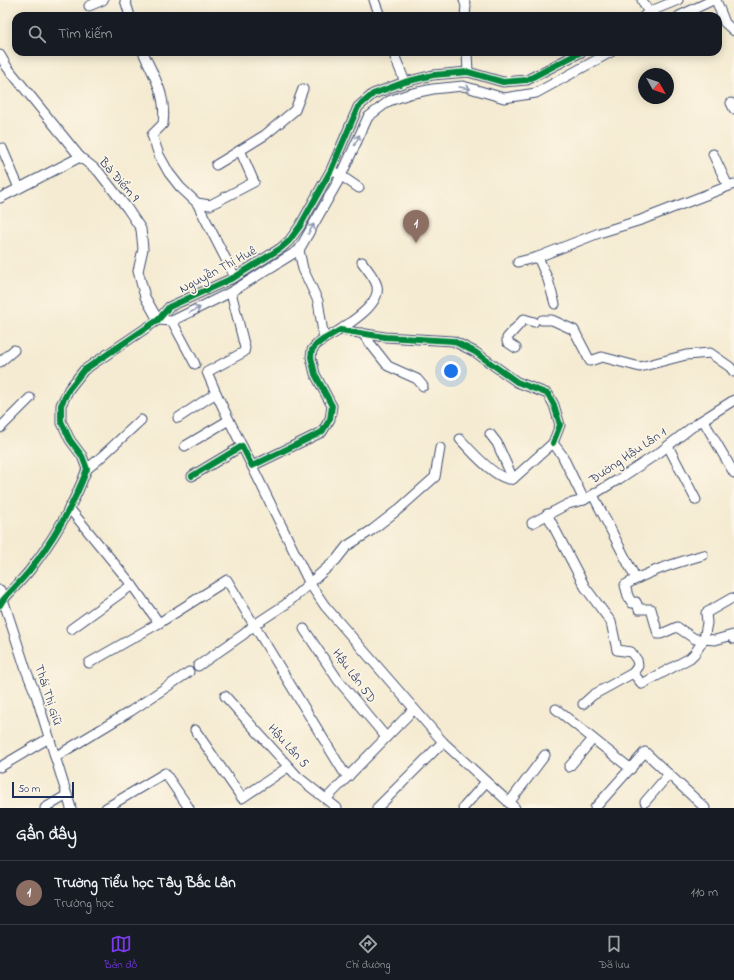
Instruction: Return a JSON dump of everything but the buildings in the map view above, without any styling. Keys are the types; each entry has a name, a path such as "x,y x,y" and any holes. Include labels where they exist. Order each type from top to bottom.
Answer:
{"street":[{"path":"89,6 103,0"},
{"path":"125,0 129,12"},
{"path":"374,0 378,12"},
{"path":"464,0 466,6 465,12"},
{"path":"642,0 645,12"},
{"path":"652,12 678,0"},
{"path":"688,12 714,0 720,12"},
{"path":"722,15 726,23 734,31"},
{"name":"Bà Điểm 9","path":"0,55 3,69 80,157 98,171 127,208 141,229 143,249 138,272 145,297 158,320"},
{"path":"145,56 160,88 165,111 163,124 152,135 159,155 169,174 197,203 235,277"},
{"path":"395,56 405,82"},
{"path":"467,56 468,72"},
{"name":"Nguyễn Thị Huê","path":"87,469 82,456 70,440 61,421 61,405 69,389 84,370 158,320 169,307 235,277 281,248 289,241 300,226 331,170 358,107 373,94 405,82 434,75 468,72 503,82 527,80 568,56"},
{"name":"Nguyễn Thị Huê","path":"172,321 231,292 299,250 341,176 368,117 389,101 421,91 463,86 504,98 536,92 604,56"},
{"path":"216,165 265,135 295,110 303,90"},
{"path":"2,148 19,188"},
{"path":"197,203 210,205 254,182 240,150"},
{"path":"518,262 538,257 599,233 641,220 731,185 713,154"},
{"path":"0,198 80,157"},
{"path":"331,170 359,188"},
{"path":"299,250 303,269 318,301 324,339"},
{"path":"538,257 548,280 555,304"},
{"path":"252,466 322,432 330,419 332,406 315,374 311,357 312,350 324,339 340,330 375,300 377,286 362,262"},
{"path":"231,292 245,348 244,352 207,372 228,420 310,584 325,606 443,742 512,806 545,755"},
{"path":"516,348 508,342 507,338 524,319 538,321 552,320 574,330 590,361 602,357 640,367 686,355 710,353 730,367 734,372"},
{"path":"158,320 172,321 195,364"},
{"path":"340,330 385,337 453,341 475,352 517,382 548,394 554,405 560,426 553,443 513,479 509,480 501,477 487,466 460,439"},
{"path":"362,334 388,366 417,379 423,386"},
{"path":"0,362 14,350"},
{"path":"178,418 216,393"},
{"path":"0,428 30,398"},
{"name":"Đường Hậu Lân 1","path":"532,523 568,504 584,500 593,495 636,468 703,420 734,400"},
{"path":"2,602 30,570 57,530 78,491 87,469 141,420"},
{"path":"185,446 228,420"},
{"path":"703,420 734,472"},
{"path":"490,434 496,443 513,479"},
{"path":"553,443 562,456 584,500"},
{"path":"192,476 242,446"},
{"path":"668,446 696,500"},
{"path":"198,666 244,634 254,625 286,604 336,560 347,546 399,510 435,477 440,448"},
{"path":"593,495 636,579"},
{"path":"69,508 132,585 159,623"},
{"path":"548,514 585,587 611,622 617,650 631,652 637,660 638,666 632,673 593,694 583,704"},
{"path":"702,555 671,565 625,585 628,596 632,603 636,602 639,609 651,609 658,634 677,627 695,638 715,640 733,635 734,639"},
{"path":"89,663 159,623 227,580 343,771 349,776"},
{"path":"71,630 132,585"},
{"name":"Thái Thị Giữ","path":"0,590 2,602 36,695 71,808"},
{"path":"632,673 642,684 690,658 704,639 707,623 706,612 732,598"},
{"name":"Hậu Lân 5D","path":"304,629 338,680 386,737"},
{"path":"55,757 131,711 189,672"},
{"name":"Hậu Lân 5","path":"225,696 288,767 298,777 337,808"},
{"path":"326,799 414,709"},
{"path":"556,709 631,770"},
{"path":"195,730 242,798 288,767"},
{"path":"0,767 49,738"},
{"path":"569,767 593,739"},
{"path":"377,808 443,742"},
{"path":"595,808 631,770 645,752 705,808"},
{"path":"106,808 165,773 189,808"},
{"path":"645,802 669,774"},
{"path":"463,808 486,782"},
{"path":"45,808 67,795"}],"cycle path":[{"path":"0,605 30,570 55,534 76,495 87,469 82,456 70,440 61,421 61,405 69,389 84,370 158,320 169,307 235,277 281,248 289,241 300,226 331,170 358,107 373,94 405,82 433,75 468,72 503,82 527,80 573,56"},
{"path":"192,476 242,446 252,466 322,432 330,419 332,406 315,374 311,357 312,350 324,339 340,330 385,337 453,341 475,352 517,382 548,394 554,405 560,425 553,443"}],"place":[{"name":"Trường Tiểu học Tây Bắc Lân","path":"416,243"}]}
